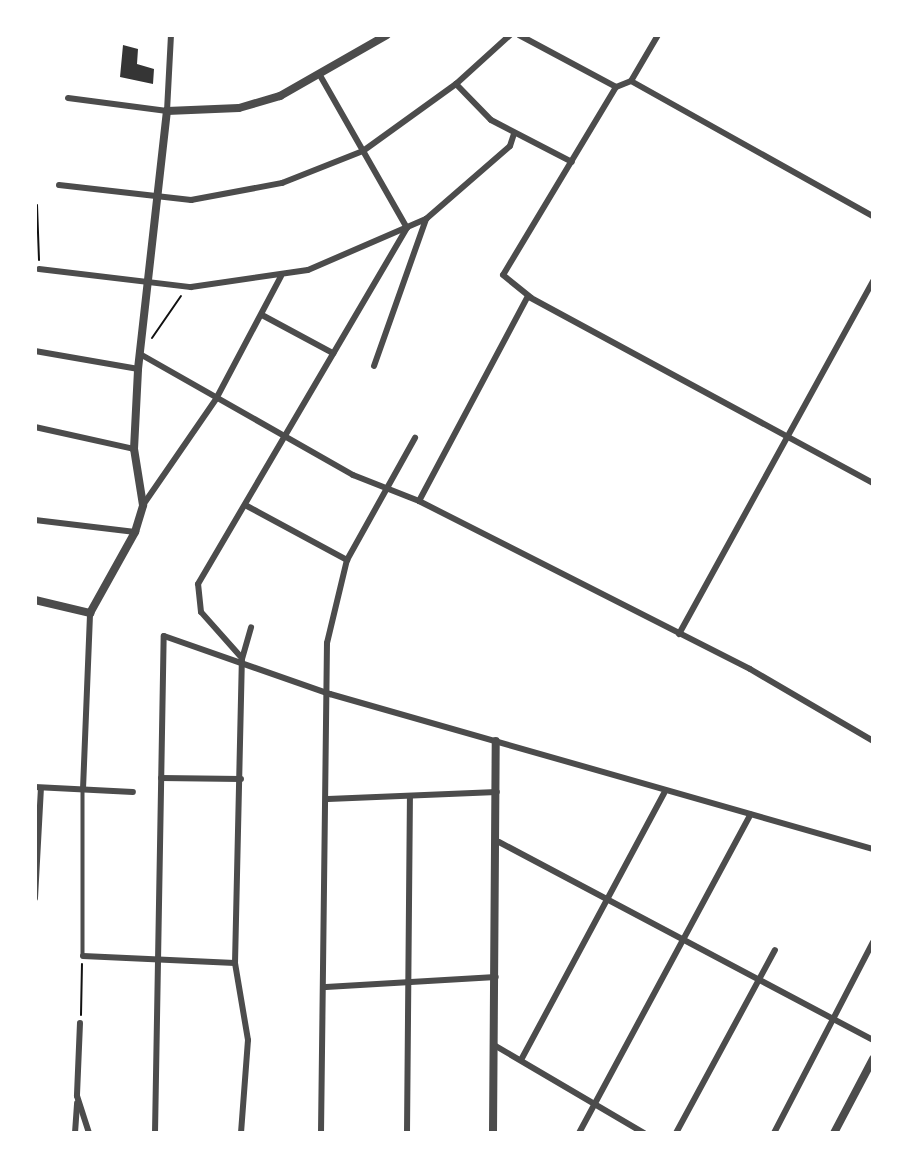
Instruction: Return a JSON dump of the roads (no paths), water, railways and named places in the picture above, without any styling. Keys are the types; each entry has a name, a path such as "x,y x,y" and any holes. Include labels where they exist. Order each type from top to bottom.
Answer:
{"street":[{"path":"143,505 134,449 138,369 167,111 171,35"},
{"path":"68,98 167,111 239,107 320,77 387,35"},
{"path":"59,185 157,199 235,195 362,151 457,84 510,35"},
{"path":"519,35 616,87"},
{"path":"658,35 631,81 616,87 502,275 528,296 873,483"},
{"path":"320,77 407,228"},
{"path":"631,81 873,216"},
{"path":"457,84 514,134 572,162"},
{"path":"39,269 187,286 281,276 354,255 426,219 510,146 514,134"},
{"path":"374,366 426,219"},
{"path":"242,659 196,602 198,584 247,506 407,228"},
{"path":"83,789 90,613 135,532 143,505 216,399 281,276"},
{"path":"679,634 873,281"},
{"path":"419,501 528,296"},
{"path":"262,315 333,354"},
{"path":"35,351 138,369"},
{"path":"140,354 285,438 389,494 419,501 679,634 873,741"},
{"path":"35,427 134,449"},
{"path":"321,1133 330,694 327,643 347,560 389,494 415,438"},
{"path":"247,506 347,560"},
{"path":"35,520 135,532"},
{"path":"35,600 90,613"},
{"path":"241,1133 247,1040 235,963 242,779 242,659 251,627"},
{"path":"155,1133 164,636 242,659 330,694 496,741 664,793 751,814 873,849"},
{"path":"493,1133 499,842 496,741"},
{"path":"162,778 242,779"},
{"path":"35,898 38,787 134,792"},
{"path":"328,799 497,792"},
{"path":"521,1060 664,793"},
{"path":"407,1133 410,797"},
{"path":"579,1133 751,814"},
{"path":"499,842 606,903 873,1040"},
{"path":"774,1133 873,943"},
{"path":"676,1133 775,950"},
{"path":"83,956 235,963"},
{"path":"326,987 496,977"},
{"path":"75,1133 80,1023"},
{"path":"494,1045 593,1107 644,1133"},
{"path":"834,1133 873,1059"},
{"path":"78,1096 89,1133"}],"lane":[{"path":"83,789 83,956"}]}
